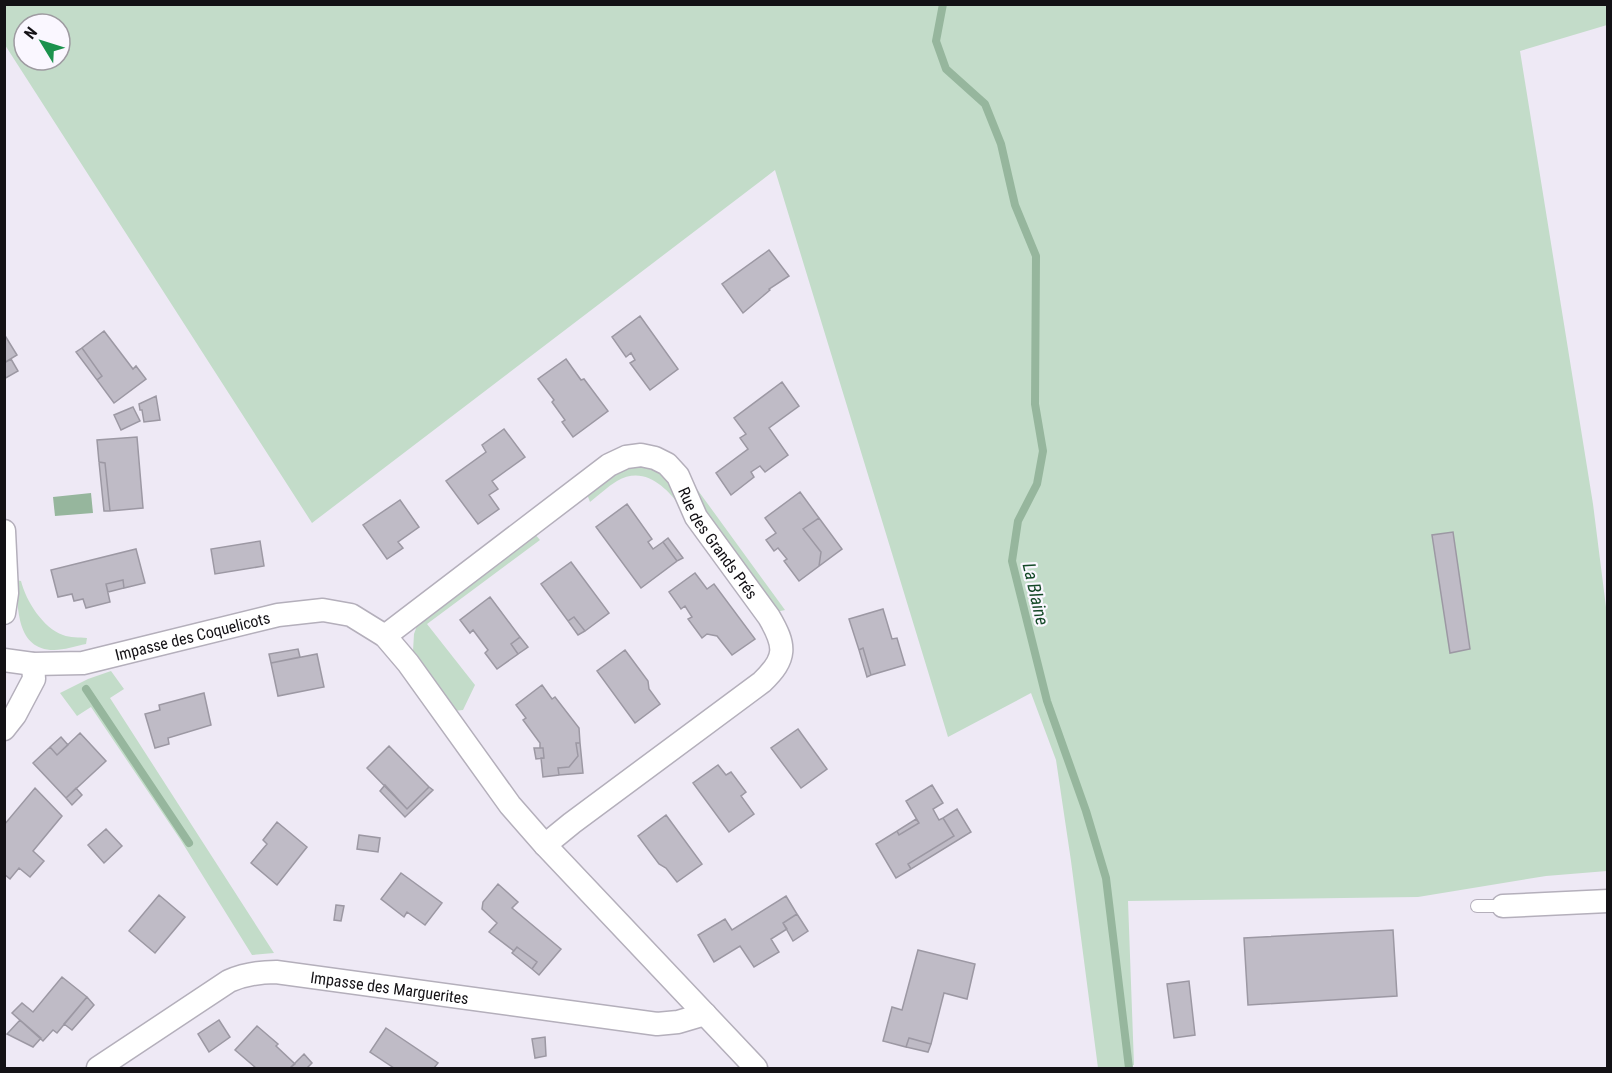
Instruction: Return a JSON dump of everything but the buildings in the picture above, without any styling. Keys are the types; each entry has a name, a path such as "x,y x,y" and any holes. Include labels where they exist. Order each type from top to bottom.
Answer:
{"street":[{"name":"Rue des Grands Prés","path":"385,636 609,465 626,457 641,455 667,464 678,476 696,517 769,616 779,634 783,648 780,662 762,682 545,845"},
{"path":"4,531 7,593 4,613"},
{"name":"Impasse des Coquelicots","path":"4,660 33,664 83,663 278,615 323,610 351,615 385,636"},
{"path":"385,636 408,663 510,805 756,1068"},
{"path":"4,729 15,715 34,679 33,664"},
{"path":"1503,906 1608,901"},
{"name":"Impasse des Marguerites","path":"98,1068 229,981 245,974 262,972 299,975 657,1024 678,1022 705,1014"}],"lane":[{"path":"1477,906 1503,906"}],"shaded area":[{"path":"5,4 1607,5 1607,25 1520,51 1593,504 1607,615 1607,871 1546,876 1418,897 1128,901 1134,1065 1123,1068 1098,1068 1056,760 1031,693 948,737 775,170 312,523 22,72 72,72 72,12 12,12 12,56 5,45"},
{"path":"632,465 666,471 681,507 654,480 636,476 617,481 590,502 587,494 620,469"},
{"path":"694,485 785,610 776,612 700,512"},
{"path":"91,493 93,513 55,516 53,497"},
{"path":"534,533 540,540 427,624 475,685 463,710 453,711 413,651 414,634 419,620"},
{"path":"16,580 21,581 31,605 42,620 66,636 87,638 86,644 54,650 32,643 26,635 19,614"},
{"path":"111,671 124,689 110,698 274,953 252,955 180,839 91,707 77,716 60,693"}],"waterway":[{"name":"La Blaine","path":"943,4 936,41 946,69 985,104 1001,144 1015,205 1036,256 1035,404 1043,451 1037,484 1018,521 1012,561 1047,701 1086,811 1106,878 1129,1068"},
{"path":"86,689 189,843"}]}
